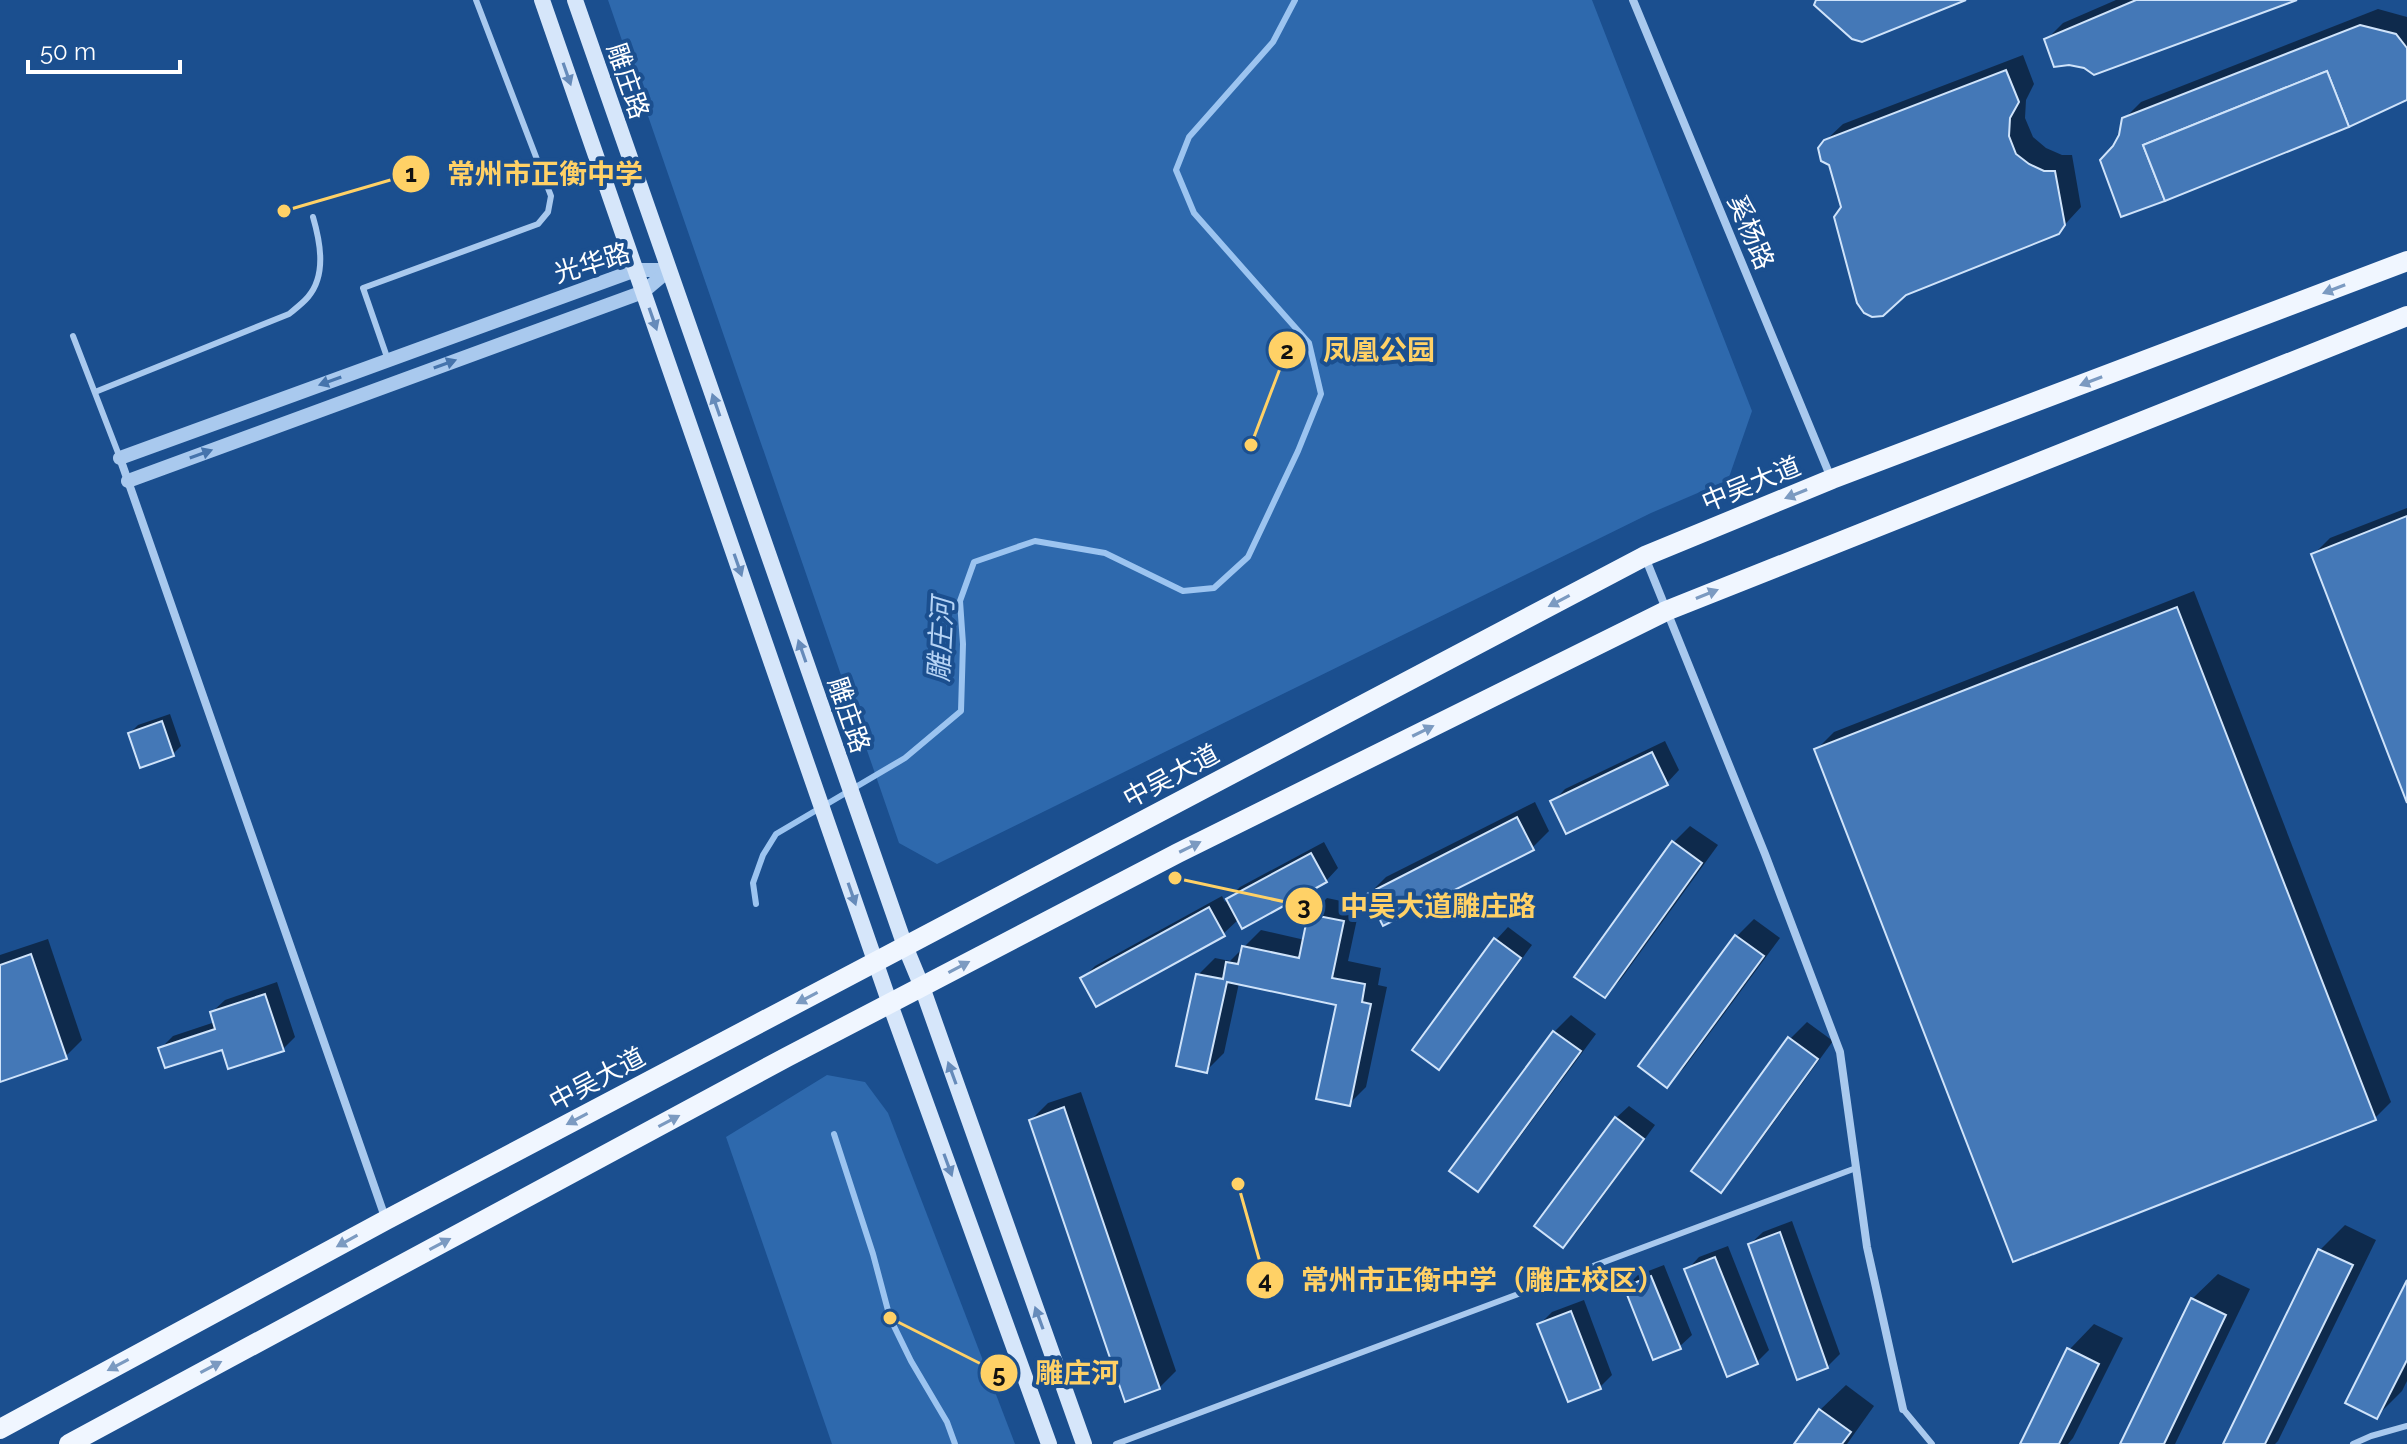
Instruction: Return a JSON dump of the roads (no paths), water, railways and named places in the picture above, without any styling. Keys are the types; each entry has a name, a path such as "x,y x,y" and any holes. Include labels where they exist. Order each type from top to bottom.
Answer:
{"main road":[{"path":"542,0 890,1004 1049,1444"},
{"name":"雕庄路","path":"575,0 905,946 1084,1444"},
{"name":"中吴大道","path":"0,1429 386,1220 1645,556 1832,479 2407,261"},
{"path":"69,1444 1178,853 1666,611 2407,316"}],"street":[{"name":"奚杨路","path":"1633,0 1832,479"},
{"name":"光华路","path":"120,458 636,270 669,270"},
{"name":"光华路","path":"128,481 643,292 669,270"},
{"path":"120,458 386,1220"},
{"path":"1645,556 1765,854 1840,1052 1867,1247 1903,1409"}],"lane":[{"path":"388,360 363,288 538,224 548,212 551,196 476,0"},
{"path":"95,392 289,314 310,296 321,266 320,239 313,217"},
{"path":"73,336 120,458"},
{"path":"1116,1444 1856,1168"},
{"path":"1903,1409 1932,1444"},
{"path":"2353,1444 2407,1426"}],"waterway":[{"name":"雕庄河","path":"756,904 753,883 763,855 776,834 905,758 961,711 963,644 960,601 974,562 1035,541 1105,553 1183,591 1214,588 1248,557 1321,394 1309,343 1194,213 1176,170 1189,137 1273,42 1295,0"},
{"name":"雕庄河","path":"834,1134 890,1318 947,1422 955,1444"}],"place":[{"name":"常州市正衡中学","path":"284,211"},
{"name":"凤凰公园","path":"1251,445"},
{"name":"中吴大道雕庄路","path":"1175,878"},
{"name":"常州市正衡中学（雕庄校区）","path":"1238,1184"},
{"name":"雕庄河","path":"890,1318"}]}
